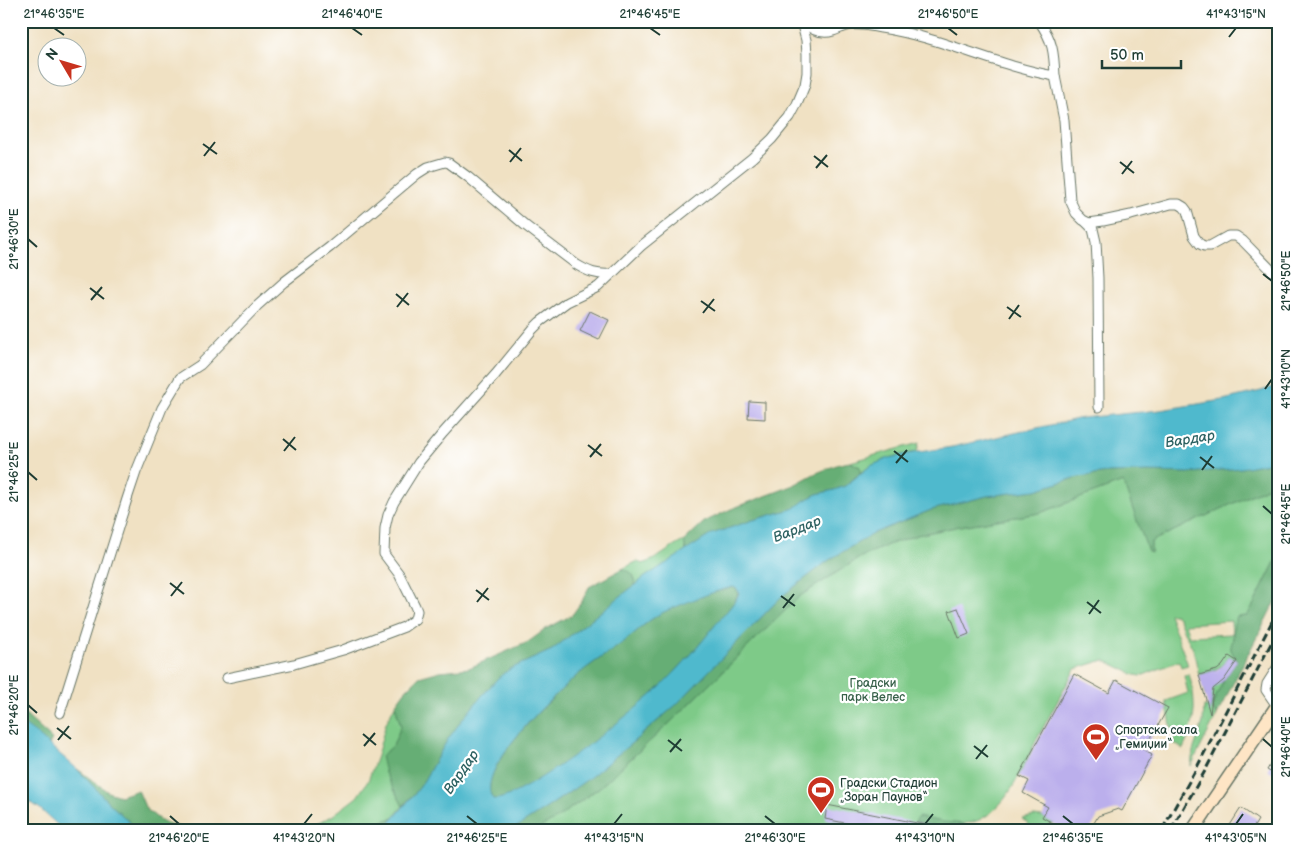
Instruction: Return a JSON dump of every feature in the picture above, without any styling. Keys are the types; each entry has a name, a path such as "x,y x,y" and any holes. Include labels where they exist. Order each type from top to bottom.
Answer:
{"main road":[{"path":"1193,830 1278,704"}],"street":[{"path":"801,21 820,32 829,32 854,25 903,32 1016,68 1055,76"},
{"path":"227,678 294,664 342,650 404,627 415,619 417,611 415,606 399,574 384,554 385,528 388,515 419,462 533,329 548,315 567,302 598,286 654,235 772,140 794,110 805,85 807,54 806,40 801,21"},
{"path":"1039,21 1054,51 1055,76 1064,120 1070,200 1076,213 1093,230 1096,242 1099,407"},
{"path":"60,713 88,619 133,481 162,408 177,381 206,359 257,306 284,282 330,247 416,174 434,164 449,163 468,176 526,226 577,265 597,274 611,274"},
{"path":"1086,222 1110,220 1172,204 1179,204 1187,211 1194,236 1200,244 1210,246 1228,236 1236,236 1279,278"},
{"path":"1278,704 1266,690 1267,684 1279,665"}],"green space":[{"path":"919,443 917,452 887,459 860,473 860,467 850,462"},
{"path":"1279,461 1279,482 1152,541 1151,553 1148,551 1123,482 1040,513 917,535 861,557 800,596 674,719 600,787 556,819 536,830 512,830 588,779 676,705 781,597 829,560 874,533 931,510 987,496 1036,490 1078,477 1108,473 1189,473 1241,468"},
{"path":"850,462 860,467 860,473 845,486 817,494 795,508 712,534 686,551 684,541 704,522 731,509 792,486 814,474 839,464"},
{"name":"Градски парк Велес","path":"1123,482 1148,551 1151,553 1152,541 1279,482 1279,554 1247,616 1237,617 1233,629 1232,652 1237,661 1229,656 1217,669 1199,675 1193,649 1179,619 1175,614 1169,614 1188,665 1181,667 1179,661 1141,676 1104,660 1075,669 1020,774 1000,804 977,821 947,823 965,830 536,830 556,819 600,787 674,719 800,596 861,557 917,535 1040,513","holes":["1231,621 1232,634 1189,636 1185,624"]},
{"path":"684,541 686,551 634,586 633,574 622,569 638,561 642,564 647,562"},
{"path":"1279,554 1279,594 1217,715 1211,707 1224,680 1237,661 1231,650 1234,623 1237,617 1247,616"},
{"path":"622,569 632,574 634,586 552,650 510,669 498,678 462,720 448,739 420,787 403,806 385,773 381,756 393,746 401,726 395,705 405,691 419,677 440,671 469,668 528,642 546,629 572,615 589,587"},
{"path":"733,587 737,589 738,593 732,605 689,657 656,691 601,735 550,772 507,796 493,799 490,786 495,769 507,750 540,710 585,669 620,645 658,615 675,606"},
{"path":"1189,674 1194,712 1191,730 1183,749 1175,744 1166,701 1188,693 1184,676"},
{"path":"1224,680 1211,707 1212,697 1205,696 1203,688 1221,683"},
{"path":"395,705 401,726 385,773 403,806 393,818 380,822 339,828 339,830 307,830 307,827 332,816 357,797 368,781 386,723"},
{"path":"1204,706 1211,707 1217,715 1191,766 1193,751 1203,722"},
{"path":"21,711 52,739 49,745 21,723"},
{"path":"76,768 108,792 120,796 138,790 146,809 161,821 188,830 138,830"},
{"path":"1034,816 1042,817 1054,823 1047,825 1046,830 1025,830 1028,823 1022,819"},
{"path":"918,817 963,824 973,830 952,830 915,822"},
{"path":"393,818 384,830 339,830 339,828 380,822"}],"water":[{"name":"Вардар","path":"1279,385 1279,461 1241,468 1189,473 1108,473 1078,477 1036,490 987,496 931,510 874,533 829,560 781,597 676,705 588,779 512,830 384,830 420,787 448,739 462,720 498,678 510,669 552,650 645,577 712,534 795,508 817,494 845,486 870,466 889,458 952,447 1082,418 1160,410 1223,400","holes":["733,587 739,592 734,602 689,657 656,691 601,735 549,772 526,787 506,796 493,799 490,786 495,769 507,750 522,729 574,678 658,615 713,593"]},
{"path":"21,723 76,768 138,830 63,830 39,808 21,796"}],"building":[{"path":"590,311 609,320 599,340 580,331"},
{"path":"749,401 765,402 765,419 748,418"},
{"path":"958,608 969,634 959,638 949,611"},
{"path":"1229,656 1237,661 1224,680 1213,689 1210,714 1199,675 1217,670"},
{"path":"1074,674 1109,693 1116,680 1168,708 1144,750 1152,755 1122,811 1118,809 1098,816 1090,830 1065,830 1042,817 1048,807 1023,793 1029,781 1019,776"},
{"path":"1279,750 1279,777 1267,770"},
{"path":"827,805 932,826 931,830 879,830 825,819"},
{"path":"1241,808 1258,820 1252,830 1227,830"}],"railway":[{"path":"1162,830 1195,771 1279,608"},
{"path":"1171,830 1205,771 1279,628"}],"place":[{"name":"Спортска сала „Гемиџии“","path":"1096,761"},
{"name":"Градски Стадион „Зоран Паунов“","path":"821,814"}]}
